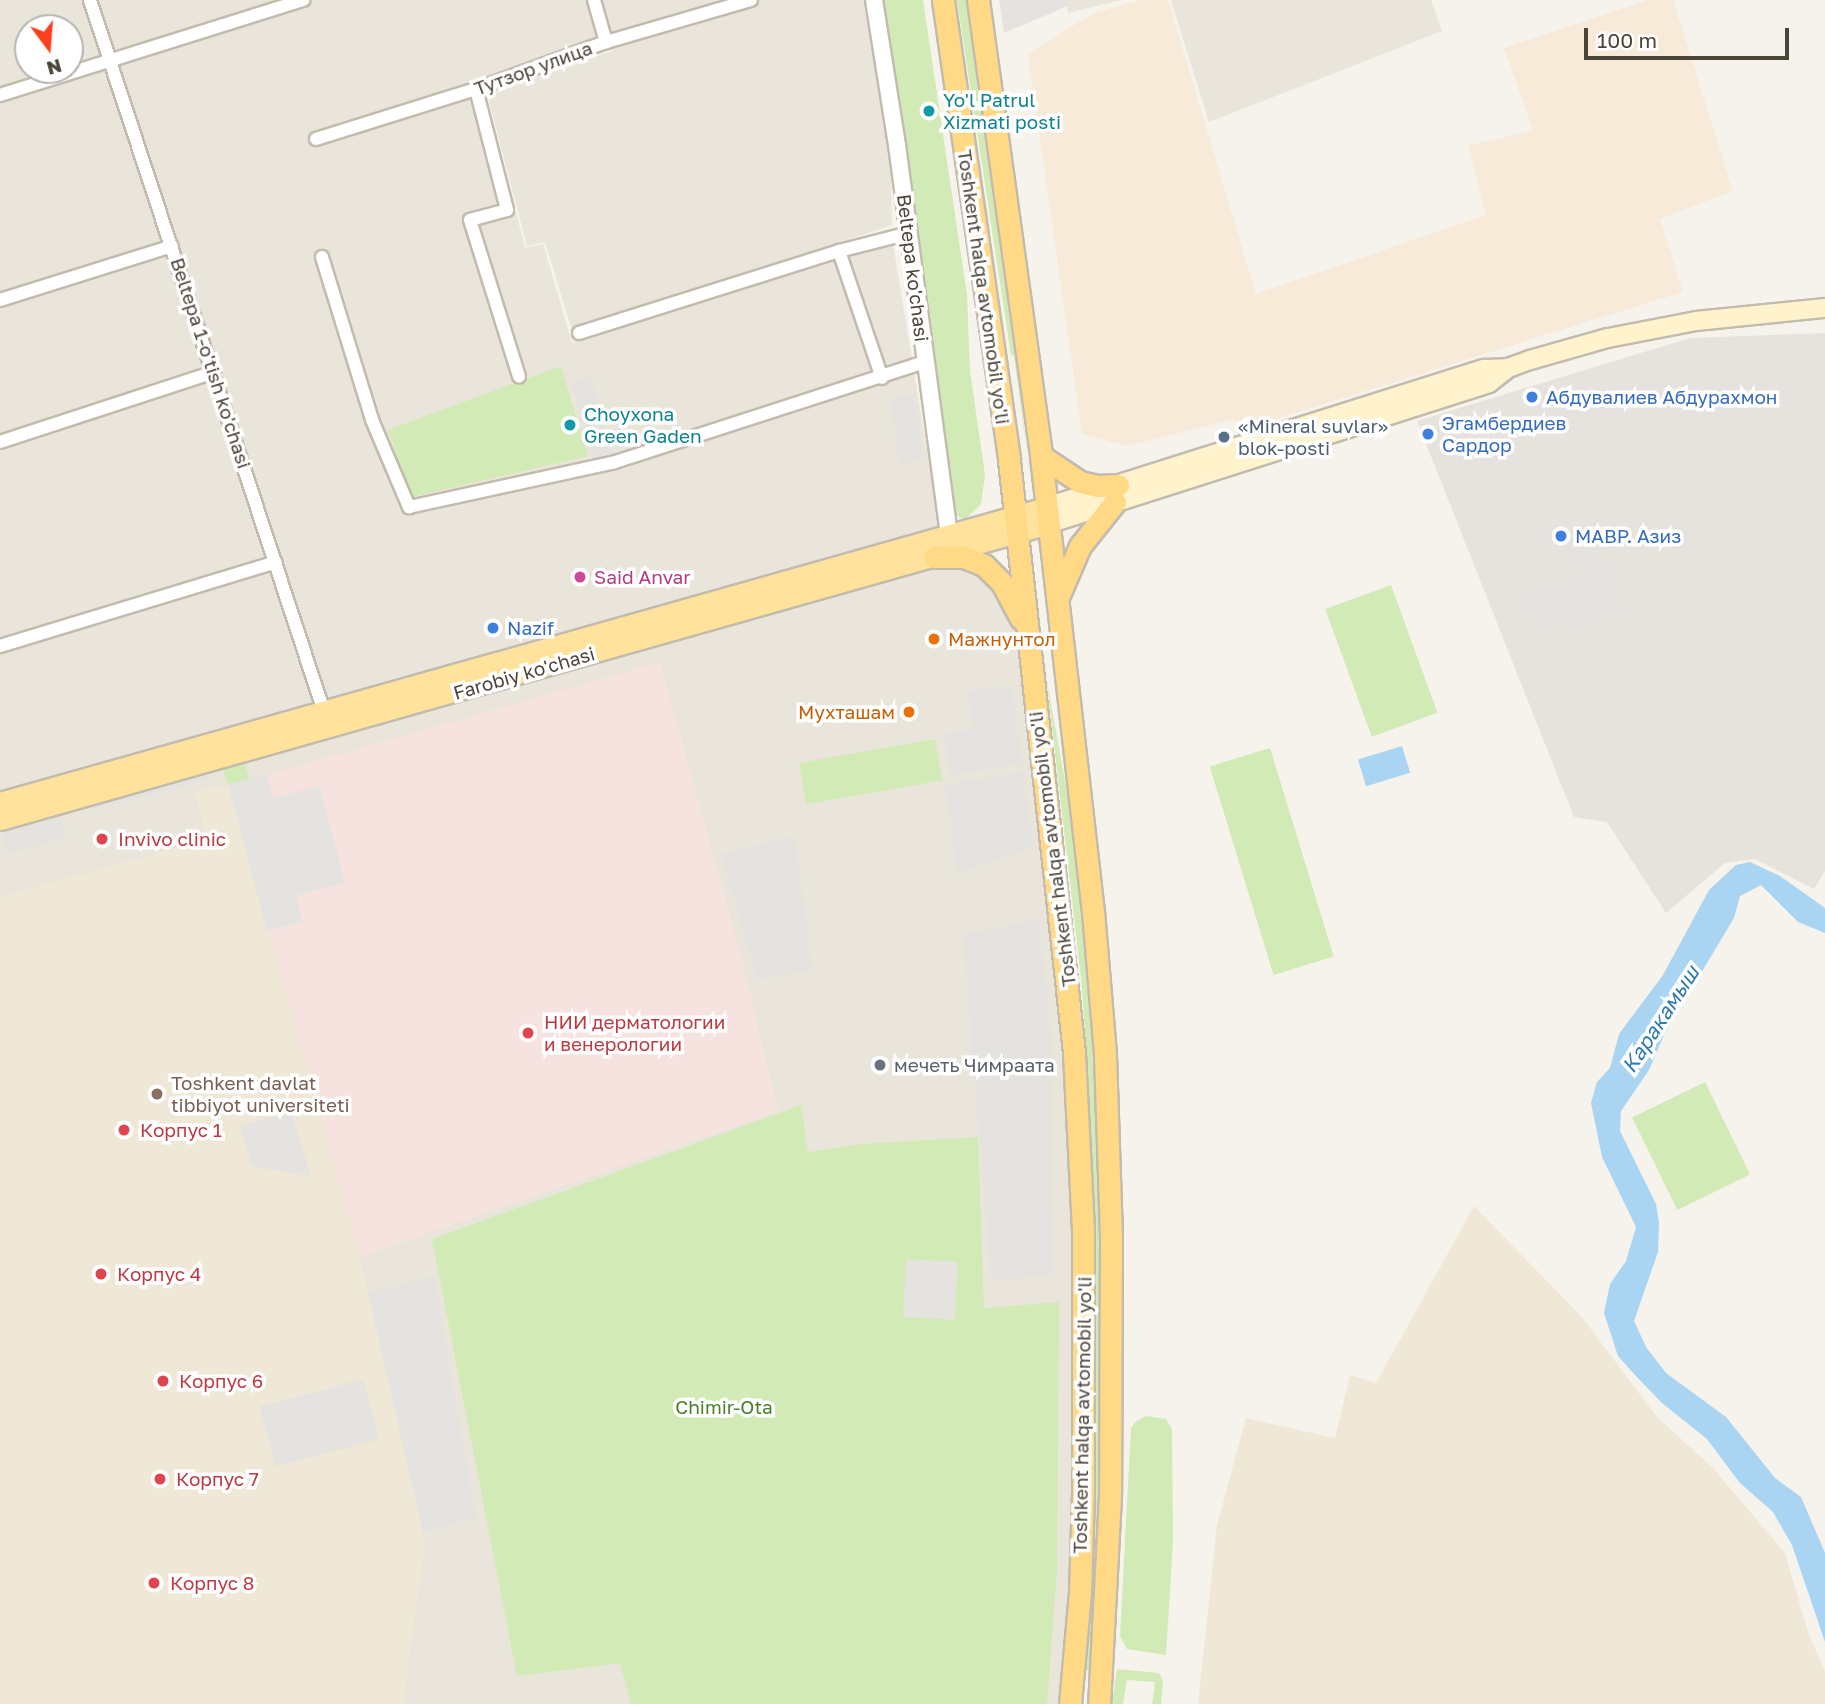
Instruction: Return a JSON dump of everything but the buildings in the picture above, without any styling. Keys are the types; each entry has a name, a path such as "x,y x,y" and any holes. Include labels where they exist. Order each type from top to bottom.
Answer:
{"highway":[{"name":"Toshkent halqa avtomobil yo'li","path":"943,0 1016,524 1068,980 1082,1171 1083,1492 1070,1698"},
{"name":"Toshkent halqa avtomobil yo'li","path":"978,0 1041,456 1093,911 1109,1115 1110,1496 1100,1699"},
{"path":"1041,456 1080,482 1116,493 1080,546 1056,602"},
{"path":"934,557 974,559 989,569 1008,592 1027,631"},
{"path":"1070,1698 1100,1699"}],"main road":[{"path":"1047,515 1489,383 1508,368 1608,338 1657,328 1825,308"},
{"name":"Farobiy ko'chasi","path":"0,802 327,720 934,557 1016,524 1047,515"},
{"name":"Farobiy ko'chasi","path":"0,820 949,536 1016,524"}],"street":[{"name":"Beltepa 1-o'tish ko'chasi","path":"90,0 327,720"},
{"path":"0,95 303,0"},
{"path":"594,0 606,42"},
{"name":"Тутзор улица","path":"316,139 476,89 606,42 751,0"},
{"name":"Beltepa ko'chasi","path":"874,0 909,233 949,536"},
{"path":"476,89 507,210 470,220 519,376"},
{"path":"579,333 839,251 909,233"},
{"path":"0,300 172,246"},
{"path":"839,251 882,378"},
{"path":"322,257 372,420 409,507 615,462 925,362"},
{"path":"0,442 214,372"},
{"path":"0,646 276,562"}],"shaded area":[{"path":"0,0 592,0 607,49 485,90 525,248 543,244 572,343 892,238 940,529 0,794"},
{"path":"597,0 867,0 890,144 892,225 572,330 545,242 527,246 486,90 613,51"},
{"path":"999,0 1069,0 1070,5 1004,33"},
{"path":"1066,0 1121,0 1068,13"},
{"path":"1139,0 1168,0 1256,294 1486,215 1468,146 1533,130 1504,48 1647,0 1673,0 1733,191 1660,219 1683,292 1266,422 1230,420 1127,446 1082,434 1028,54 1092,14"},
{"path":"1171,0 1431,0 1442,31 1209,122"},
{"path":"1825,333 1825,871 1814,889 1755,859 1725,863 1666,913 1607,822 1574,817 1417,421 1690,338"},
{"path":"591,376 616,462 595,467 571,382"},
{"path":"915,395 924,460 899,464 890,398"},
{"path":"1595,540 1618,611 1573,626 1569,615 1539,625 1530,596 1588,578 1578,545"},
{"path":"966,563 1000,591 1031,665 1078,1112 1070,1704 0,1704 0,826 896,572"},
{"name":"НИИ дерматологии и венерологии","path":"660,662 741,955 778,1111 360,1257 228,784"},
{"path":"1012,685 1022,764 950,775 944,734 974,729 968,692"},
{"path":"208,768 211,779 90,811 87,800"},
{"path":"1023,772 1033,846 958,875 945,784"},
{"path":"267,775 273,798 320,786 345,883 296,896 303,922 267,931 228,784"},
{"name":"Toshkent davlat tibbiyot universiteti","path":"228,784 360,1257 425,1542 403,1704 0,1704 0,897 207,839 195,793"},
{"path":"60,812 67,837 8,854 0,829"},
{"path":"795,836 812,970 757,980 721,854"},
{"path":"1039,920 1051,1035 1053,1276 991,1280 963,934"},
{"path":"292,1111 311,1177 252,1166 240,1126"},
{"path":"1474,1206 1581,1316 1657,1417 1713,1468 1785,1553 1809,1635 1825,1671 1825,1704 1198,1704 1217,1525 1246,1418 1335,1438 1350,1375 1376,1383"},
{"path":"906,1259 958,1262 955,1320 903,1317"},
{"path":"434,1276 476,1518 423,1532 368,1293"},
{"path":"363,1379 379,1439 276,1467 260,1407"}],"green space":[{"path":"884,0 923,0 967,295 970,371 985,475 981,504 966,519 960,518 953,510 929,305"},
{"path":"957,0 966,0 1015,355 1033,499 1014,356 1011,355"},
{"name":"Choyxona Green Gaden","path":"561,366 588,456 412,497 388,430"},
{"path":"1035,579 1048,688 1072,819 1089,978 1100,1138 1103,1458 1093,1671 1083,1670 1093,1510 1095,1350 1089,1084 1081,978"},
{"path":"1391,585 1438,713 1372,737 1325,609"},
{"path":"935,739 942,780 806,804 799,763"},
{"path":"1270,748 1334,956 1273,975 1210,766"},
{"path":"244,762 249,779 228,785 223,768"},
{"path":"1705,1082 1750,1175 1677,1210 1632,1118"},
{"name":"Chimir-Ota","path":"801,1105 808,1152 862,1144 978,1137 984,1308 1059,1302 1057,1569 1047,1704 631,1704 620,1663 517,1676 432,1239"},
{"path":"1146,1416 1166,1419 1172,1429 1173,1542 1166,1655 1127,1649 1120,1636 1131,1428 1135,1422"},
{"path":"1117,1669 1159,1673 1163,1681 1161,1704 1152,1704 1155,1682 1127,1680 1123,1704 1112,1704"}],"water":[{"path":"1402,746 1410,773 1366,786 1358,759"},
{"name":"Каракамыш","path":"1750,862 1780,876 1825,908 1825,933 1798,922 1761,885 1740,896 1734,918 1664,1035 1649,1070 1621,1111 1620,1131 1656,1204 1659,1223 1658,1252 1634,1321 1646,1347 1666,1373 1726,1417 1775,1478 1801,1497 1825,1553 1825,1642 1792,1545 1773,1512 1740,1483 1707,1439 1662,1403 1618,1356 1604,1313 1610,1284 1626,1261 1636,1227 1602,1157 1591,1103 1597,1082 1610,1068 1619,1034 1663,975 1709,890 1736,865"}],"place":[{"name":"Yo'l Patrul Xizmati posti","path":"929,111"},
{"name":"Абдувалиев Абдурахмон","path":"1532,397"},
{"name":"Choyxona Green Gaden","path":"570,425"},
{"name":"Эгамбердиев Сардор","path":"1428,434"},
{"name":"«Mineral suvlar» blok-posti","path":"1224,437"},
{"name":"МАВР. Азиз","path":"1561,536"},
{"name":"Said Anvar","path":"580,577"},
{"name":"Nazif","path":"493,628"},
{"name":"Мажнунтол","path":"934,639"},
{"name":"Мухташам","path":"909,712"},
{"name":"Invivo clinic","path":"102,839"},
{"name":"НИИ дерматологии и венерологии","path":"528,1033"},
{"name":"мечеть Чимраата","path":"880,1065"},
{"name":"Toshkent davlat tibbiyot universiteti","path":"157,1094"},
{"name":"Корпус 1","path":"124,1130"},
{"name":"Корпус 4","path":"101,1274"},
{"name":"Корпус 6","path":"163,1381"},
{"name":"Корпус 7","path":"160,1479"},
{"name":"Корпус 8","path":"154,1583"}]}
